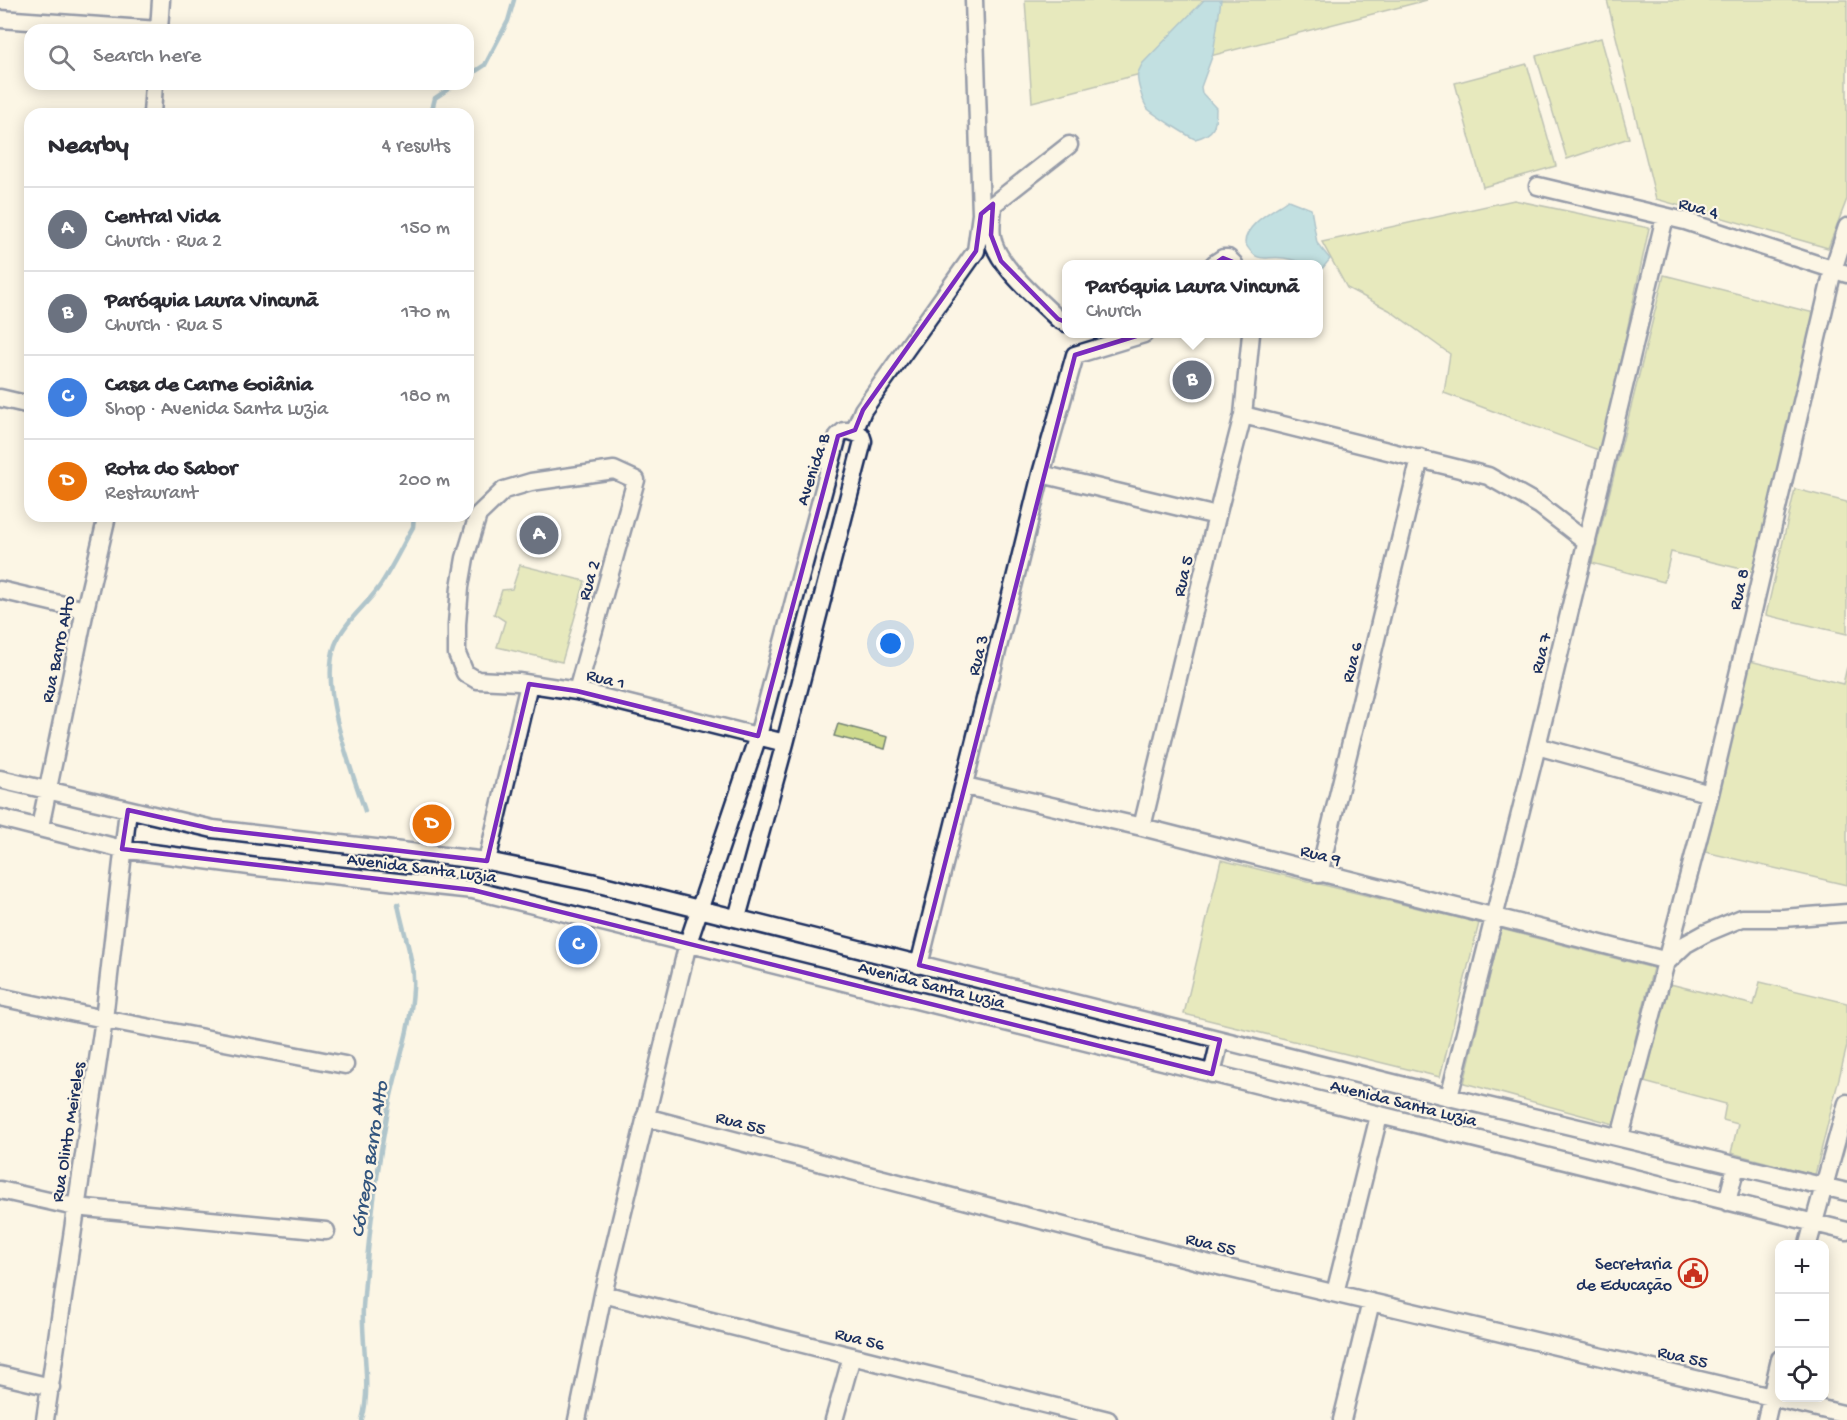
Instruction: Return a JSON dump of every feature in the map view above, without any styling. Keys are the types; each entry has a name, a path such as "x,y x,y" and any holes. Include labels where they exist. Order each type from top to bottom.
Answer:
{"street":[{"path":"159,24 161,0"},
{"path":"974,0 987,209 994,247 1001,261 1062,322"},
{"path":"0,19 72,24"},
{"path":"152,108 154,90"},
{"path":"854,432 863,410 976,251 987,209 1069,145"},
{"name":"Rua 4","path":"1538,186 1685,222 1840,272"},
{"name":"Rua 7","path":"1449,1097 1665,217"},
{"name":"Rua 8","path":"1620,1137 1710,794 1840,272 1847,226"},
{"name":"Rua 3","path":"920,965 1041,474 1075,356 1129,338"},
{"name":"Rua 5","path":"1142,827 1216,516 1243,415 1251,338"},
{"path":"0,398 24,404"},
{"path":"1243,415 1488,476 1539,505 1587,542"},
{"name":"Avenida B","path":"577,1420 603,1294 688,943 758,736 838,436 844,431 854,432 861,435 863,441 737,918"},
{"name":"Rua 6","path":"1319,874 1420,458"},
{"name":"Rua 2","path":"474,513 504,490 531,482 614,470 636,480 576,691"},
{"path":"1041,474 1216,516"},
{"name":"Rua Barro Alto","path":"40,827 106,522"},
{"name":"Rua 1","path":"472,522 460,587 456,654 465,673 477,680 576,691 785,743"},
{"path":"0,590 85,610"},
{"path":"487,861 529,684"},
{"path":"1537,746 1710,794"},
{"name":"Avenida Santa Luzia","path":"0,779 213,830 487,861 591,882 699,911 737,918 1449,1097 1847,1192"},
{"name":"Rua 9","path":"965,786 1142,827 1319,874 1668,961"},
{"name":"Rua Olinto Meireles","path":"45,1420 104,1020 128,810"},
{"name":"Avenida Santa Luzia","path":"0,818 122,849 257,867 473,890 1847,1231"},
{"path":"1668,961 1696,939 1742,918 1783,918 1847,913"},
{"path":"0,997 104,1020 345,1065"},
{"path":"1212,1074 1220,1040"},
{"path":"1809,1240 1847,1103"},
{"path":"1335,1293 1378,1116"},
{"name":"Rua 55","path":"645,1117 1195,1260 1847,1415"},
{"path":"1727,1202 1736,1166"},
{"path":"0,1190 75,1207 326,1231"},
{"name":"Rua 56","path":"603,1294 1108,1420"},
{"path":"1342,1420 1371,1302"},
{"path":"834,1420 852,1356"},
{"path":"0,1375 51,1387"},
{"path":"1766,1420 1775,1376"}],"highlighted area":[{"path":"993,204 991,235 1001,261 1058,319 1068,323 1175,291 1223,258 1233,262 1255,299 1075,355 919,965 1220,1040 1212,1074 473,890 122,849 128,810 213,829 487,861 529,684 577,691 758,736 838,436 855,430 863,410 976,251 981,214"}],"green space":[{"path":"1025,0 1427,0 1032,102"},
{"path":"1607,0 1847,0 1847,199 1828,248 1656,199"},
{"path":"1601,38 1629,138 1567,159 1536,56"},
{"path":"1527,64 1556,166 1483,187 1455,83"},
{"path":"1514,200 1649,228 1601,451 1444,393 1450,354 1389,310 1347,288 1322,242"},
{"path":"1664,275 1814,313 1754,572 1671,552 1664,582 1592,563"},
{"path":"1795,489 1847,502 1847,634 1766,615"},
{"path":"520,565 585,581 562,662 497,647 505,621 494,614 502,590 512,589"},
{"path":"1750,661 1843,684 1847,667 1847,885 1705,852"},
{"path":"838,724 888,737 885,749 834,736"},
{"path":"1221,860 1479,923 1440,1077 1184,1014"},
{"path":"1501,929 1653,968 1614,1124 1464,1083"},
{"path":"1760,982 1847,1003 1847,1046 1815,1175 1731,1153 1738,1124 1723,1120 1726,1104 1644,1082 1670,984 1754,1005"}],"water":[{"path":"1204,0 1221,0 1213,54 1201,87 1202,93 1216,108 1216,114 1215,124 1210,132 1195,139 1148,109 1140,91 1138,72 1142,64"},
{"path":"1288,200 1311,209 1317,243 1330,259 1323,268 1323,260 1262,258 1254,255 1245,243 1246,236 1268,213"}],"waterway":[{"name":"Córrego Barro Alto","path":"474,72 485,65 508,21 514,0"},
{"name":"Córrego Barro Alto","path":"432,108 435,98 447,90"},
{"name":"Córrego Barro Alto","path":"365,811 339,728 331,683 331,663 339,637 384,580 413,527 413,522"},
{"name":"Córrego Barro Alto","path":"362,1420 366,1392 363,1307 370,1229 385,1125 407,1031 413,989 410,957 398,904"}],"place":[{"name":"Paróquia Laura Vincunã","path":"1192,380"},
{"name":"Central Vida","path":"539,535"},
{"name":"Rota do Sabor","path":"432,824"},
{"name":"Casa de Carne Goiânia","path":"578,945"},
{"name":"Secretaria de Educação","path":"1693,1273"}]}
